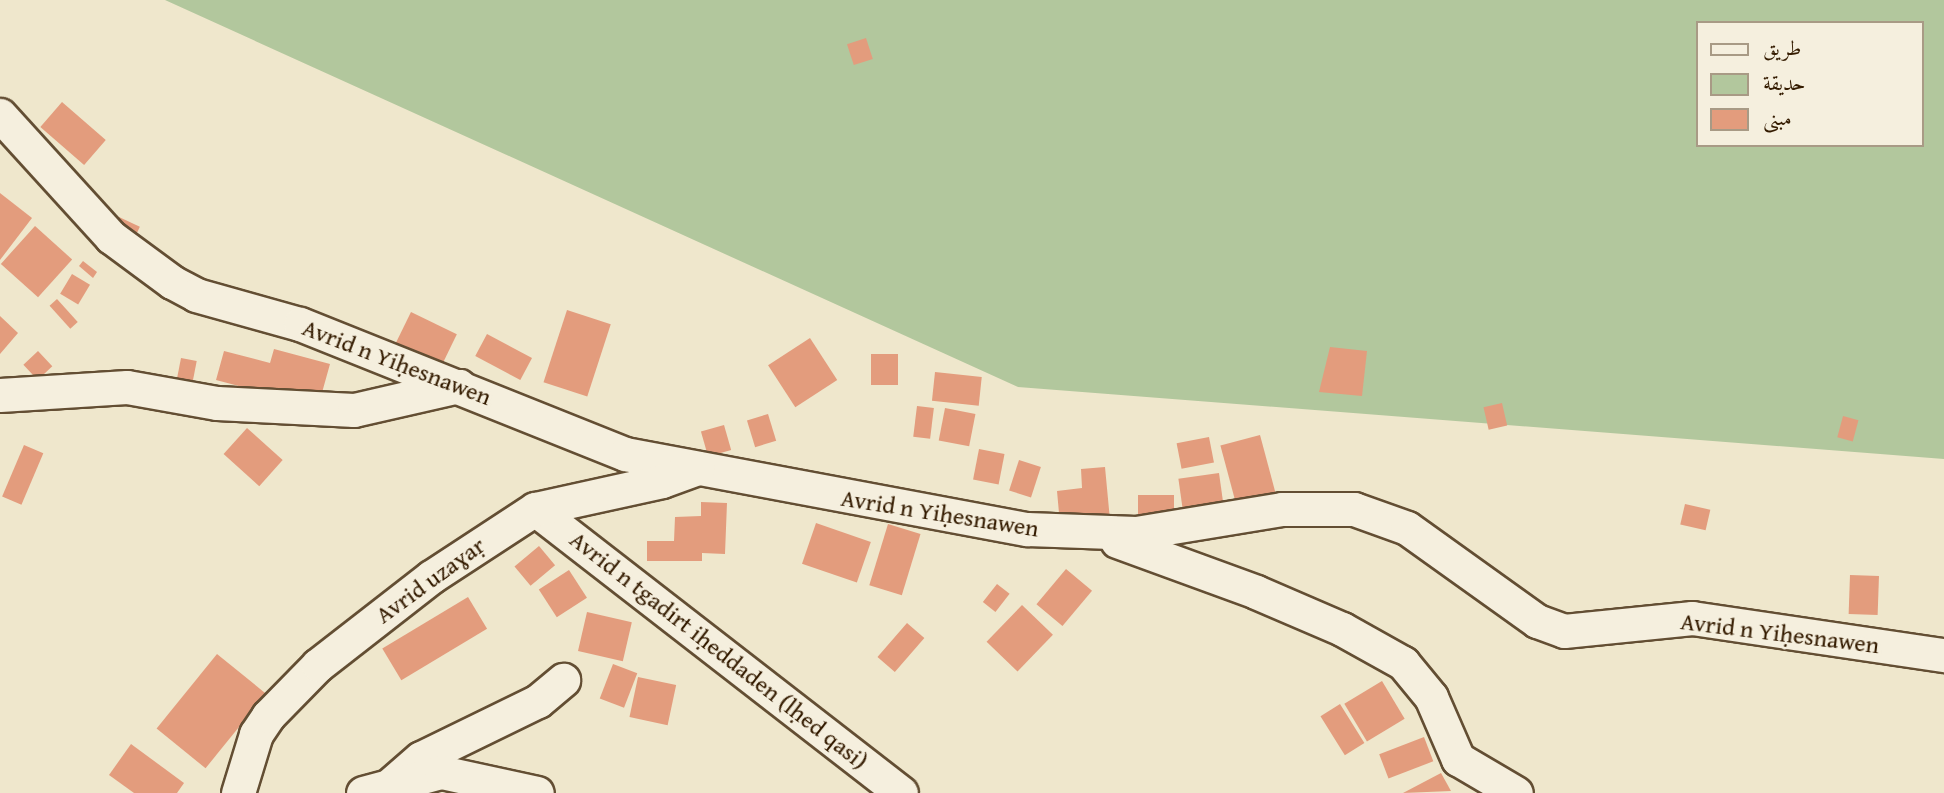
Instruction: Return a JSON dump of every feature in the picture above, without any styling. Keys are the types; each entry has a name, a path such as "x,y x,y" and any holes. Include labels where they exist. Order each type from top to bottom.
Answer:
{"street":[{"name":"Avrid n Yiḥesnawen","path":"0,114 111,237 172,282 196,295 300,324 459,386 580,439 698,468 1027,529 1095,534 1175,530 1282,509 1354,509 1407,528 1537,621 1564,631 1692,618 1944,655"},
{"path":"0,396 127,387 217,404 304,411 354,410 459,386"},
{"name":"Avrid uzaɣaṛ","path":"237,793 256,734 318,665 431,577 535,509 662,481 698,468"},
{"name":"Avrid n tgadirt iḥeddaden (lḥed qasi)","path":"535,509 901,793"},
{"path":"1095,534 1256,592 1377,648 1424,685 1458,759 1516,793"},
{"path":"377,788 421,758 538,701 563,680"},
{"path":"377,788 441,772 537,793"}],"green space":[{"path":"165,0 1944,0 1944,459 1018,387"}],"building":[{"path":"866,38 873,59 854,65 847,44"},
{"path":"62,102 106,140 84,165 40,127"},
{"path":"0,193 32,218 0,260"},
{"path":"119,217 140,227 132,243 111,233"},
{"path":"35,226 72,259 38,297 1,264"},
{"path":"83,261 97,272 93,278 79,266"},
{"path":"72,274 90,285 78,305 60,294"},
{"path":"57,299 78,322 70,329 50,306"},
{"path":"567,310 611,324 587,396 544,382"},
{"path":"411,312 457,334 441,367 395,344"},
{"path":"0,316 18,333 0,354"},
{"path":"487,334 532,358 520,380 475,356"},
{"path":"810,338 837,380 795,407 768,365"},
{"path":"1330,347 1367,351 1362,396 1319,392"},
{"path":"274,349 330,364 318,407 216,380 224,351 270,363"},
{"path":"38,351 52,366 38,380 23,365"},
{"path":"871,354 898,354 898,385 871,385"},
{"path":"181,358 197,361 192,388 176,385"},
{"path":"935,372 982,377 979,406 932,401"},
{"path":"1502,403 1507,425 1489,430 1483,407"},
{"path":"917,406 934,408 930,439 913,437"},
{"path":"945,408 975,414 969,446 939,440"},
{"path":"768,414 776,441 755,447 747,420"},
{"path":"1843,416 1858,420 1853,441 1837,437"},
{"path":"724,425 731,450 708,457 701,432"},
{"path":"247,428 283,460 259,486 224,454"},
{"path":"1260,435 1276,493 1236,504 1220,446"},
{"path":"1209,437 1214,463 1182,469 1177,443"},
{"path":"24,445 43,453 21,505 2,497"},
{"path":"979,449 1005,454 999,484 973,479"},
{"path":"1019,460 1041,467 1031,498 1009,490"},
{"path":"1105,467 1110,520 1060,524 1057,491 1082,488 1081,469"},
{"path":"1219,473 1224,508 1183,513 1178,479"},
{"path":"1138,495 1174,495 1174,522 1138,522"},
{"path":"701,502 727,503 725,554 702,553 702,561 647,561 647,541 674,541 675,517 701,516"},
{"path":"1685,504 1710,510 1706,530 1680,524"},
{"path":"816,523 871,542 857,583 802,564"},
{"path":"888,524 921,534 902,595 869,585"},
{"path":"539,546 555,565 531,586 514,567"},
{"path":"1066,569 1092,591 1062,626 1036,604"},
{"path":"569,570 587,598 557,617 539,590"},
{"path":"1850,575 1879,576 1878,615 1849,614"},
{"path":"997,584 1010,594 995,612 983,602"},
{"path":"468,597 487,629 401,680 382,649"},
{"path":"1022,605 1053,635 1018,672 987,642"},
{"path":"587,612 632,622 623,661 578,651"},
{"path":"907,623 924,638 895,672 877,657"},
{"path":"217,654 266,694 206,768 157,729"},
{"path":"613,664 637,673 624,708 600,699"},
{"path":"638,677 676,685 668,725 629,717"},
{"path":"1382,681 1405,719 1367,741 1344,704"},
{"path":"1340,704 1364,743 1345,755 1320,716"},
{"path":"1424,737 1433,761 1389,778 1379,754"},
{"path":"131,744 184,783 177,793 134,793 109,775"},
{"path":"1441,773 1451,791 1403,793"}]}
